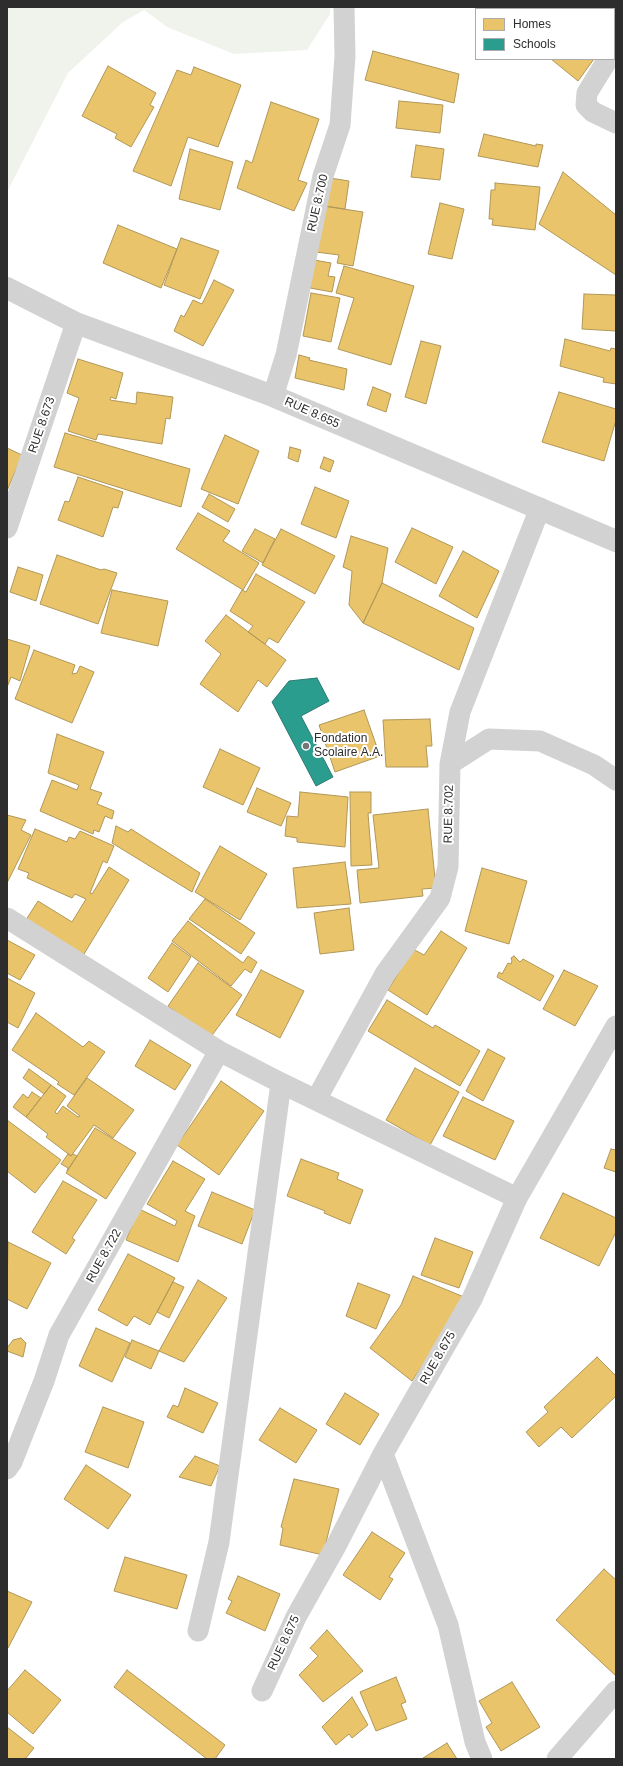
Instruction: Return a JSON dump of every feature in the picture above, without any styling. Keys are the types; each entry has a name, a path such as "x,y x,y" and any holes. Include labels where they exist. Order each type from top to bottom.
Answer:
{"street":[{"name":"RUE 8.700","path":"273,396 286,355 323,176 340,125 345,56 344,7"},
{"path":"607,60 587,93 586,105 593,112 616,122"},
{"name":"RUE 8.655","path":"7,288 76,323 273,396 616,541"},
{"name":"RUE 8.673","path":"7,528 76,323"},
{"name":"RUE 8.702","path":"316,1100 385,974 440,898 448,867 450,764 460,712 540,508"},
{"path":"450,764 489,739 540,741 594,765 616,780"},
{"path":"7,918 219,1051 281,1084 517,1198"},
{"name":"RUE 8.675","path":"262,1691 296,1617 337,1544 383,1454 472,1299 517,1198 616,1026"},
{"name":"RUE 8.722","path":"7,1469 12,1462 44,1381 59,1335 219,1051"},
{"path":"198,1631 218,1542 281,1084"},
{"path":"383,1454 448,1625 476,1742 482,1759"},
{"path":"558,1759 616,1691"}],"shaded area":[{"path":"7,7 330,7 330,14 307,50 234,54 167,27 144,10 123,22 68,73 7,192"}],"building: Homes":[{"path":"545,7 546,8 494,8"},
{"path":"616,7 616,11 615,12 615,8 568,8"},
{"path":"373,51 459,74 454,103 365,80"},
{"path":"552,60 593,60 578,81"},
{"path":"108,66 156,93 150,105 154,107 131,147 115,138 117,134 82,116"},
{"path":"194,67 241,85 218,147 188,137 171,186 133,171 177,70 191,75"},
{"path":"399,101 443,105 440,133 396,128"},
{"path":"271,102 319,119 298,180 307,183 294,211 237,188 246,160 252,163"},
{"path":"484,134 536,146 536,144 543,145 538,167 478,156"},
{"path":"416,145 444,149 440,180 411,177"},
{"path":"190,149 233,162 220,210 179,199"},
{"path":"563,172 616,215 616,275 539,224"},
{"path":"330,178 349,181 345,209 324,206"},
{"path":"495,183 540,187 535,230 492,225 493,219 489,219 491,190 495,190"},
{"path":"440,203 464,209 452,259 428,254"},
{"path":"324,206 363,212 353,266 337,263 339,255 316,252"},
{"path":"118,225 177,249 161,288 103,263"},
{"path":"181,238 219,251 200,299 164,285"},
{"path":"314,260 331,263 328,276 335,277 332,292 310,288"},
{"path":"344,266 414,286 391,365 338,349 354,298 336,293"},
{"path":"214,280 234,290 203,346 174,331 181,315 184,317 193,300 202,304"},
{"path":"311,293 340,298 331,342 303,336"},
{"path":"584,294 616,295 616,331 582,329"},
{"path":"565,339 610,351 611,348 616,349 616,384 603,382 604,378 560,366"},
{"path":"421,341 441,346 426,404 405,397"},
{"path":"299,355 310,358 309,360 347,369 344,390 295,378"},
{"path":"78,359 123,373 116,399 111,397 110,400 136,404 137,392 173,397 170,419 166,418 162,444 98,434 96,440 68,431 79,398 67,393"},
{"path":"373,387 391,394 386,412 367,405"},
{"path":"559,392 616,409 616,420 604,461 542,442"},
{"path":"65,433 190,469 181,507 54,467"},
{"path":"225,435 259,451 238,504 201,489"},
{"path":"290,447 301,450 298,462 288,458"},
{"path":"7,448 22,455 7,491"},
{"path":"324,457 334,461 330,472 320,468"},
{"path":"78,477 123,492 118,508 113,507 103,537 58,520 65,501 69,502"},
{"path":"315,487 349,501 336,538 301,524"},
{"path":"209,494 235,509 228,522 202,507"},
{"path":"198,513 230,531 223,541 259,563 243,590 176,549"},
{"path":"412,528 453,547 436,584 395,562"},
{"path":"255,529 275,539 263,563 242,551"},
{"path":"281,529 335,556 315,594 262,565"},
{"path":"351,536 388,548 382,583 363,623 349,605 352,571 343,567"},
{"path":"463,551 499,571 477,618 439,596"},
{"path":"57,555 101,570 104,569 117,573 98,624 40,604"},
{"path":"18,567 43,575 36,601 10,592"},
{"path":"256,574 305,602 278,643 269,638 265,644 248,632 253,626 230,611 242,590 246,592"},
{"path":"382,583 474,628 459,670 363,623"},
{"path":"112,590 168,601 158,646 101,633"},
{"path":"226,615 286,660 267,687 258,680 238,712 200,684 221,654 205,641"},
{"path":"7,639 30,646 20,681 11,677 8,685 7,685"},
{"path":"34,650 75,665 72,674 77,673 80,666 94,672 72,723 15,699"},
{"path":"364,710 380,756 335,772 319,725"},
{"path":"430,719 432,746 426,746 428,767 386,767 383,720"},
{"path":"57,734 104,752 90,789 102,793 97,804 114,811 112,819 105,816 99,832 94,830 93,834 40,811 52,780 77,790 79,785 48,773"},
{"path":"220,749 260,768 243,805 203,787"},
{"path":"257,788 291,803 281,826 247,812"},
{"path":"300,792 348,797 345,847 297,842 297,838 285,836 287,816 298,817"},
{"path":"350,792 371,792 371,813 368,813 372,865 351,866"},
{"path":"428,809 436,888 422,889 423,896 360,903 357,870 379,868 373,815"},
{"path":"7,815 26,820 21,830 31,835 7,883"},
{"path":"116,826 128,832 131,829 200,873 192,892 112,843"},
{"path":"35,829 67,842 69,837 75,839 80,831 114,846 107,863 103,861 90,893 92,894 109,867 129,880 81,959 24,923 38,901 72,922 86,899 75,894 72,898 27,878 29,873 18,869"},
{"path":"220,846 267,874 240,920 195,892"},
{"path":"345,862 351,904 297,908 293,868"},
{"path":"482,868 527,881 509,944 465,931"},
{"path":"205,899 255,933 241,954 189,919"},
{"path":"349,908 354,950 320,954 314,913"},
{"path":"188,921 243,963 248,956 257,962 251,973 245,969 231,986 172,941"},
{"path":"441,931 467,948 427,1015 388,990 413,949 424,955"},
{"path":"7,940 35,955 20,980 7,973"},
{"path":"172,943 191,957 168,992 148,978"},
{"path":"514,956 520,962 523,959 554,976 540,1001 497,977 499,972 502,974 508,963 511,964 511,958"},
{"path":"198,963 242,995 210,1038 168,1006"},
{"path":"261,970 304,991 280,1038 236,1015"},
{"path":"564,970 598,986 575,1026 543,1009"},
{"path":"7,978 35,993 18,1028 7,1022"},
{"path":"387,1000 433,1028 435,1025 480,1051 460,1086 368,1031"},
{"path":"36,1013 83,1047 89,1041 105,1052 74,1095 57,1084 59,1082 12,1050"},
{"path":"150,1040 191,1065 175,1090 135,1066"},
{"path":"488,1049 505,1058 483,1101 466,1091"},
{"path":"415,1068 459,1092 430,1145 386,1120"},
{"path":"29,1069 51,1085 44,1094 23,1078"},
{"path":"87,1078 134,1110 113,1138 94,1125 71,1156 46,1137 48,1134 26,1117 51,1085 66,1096 55,1112 57,1114 63,1106 78,1117 80,1116 67,1106"},
{"path":"221,1081 264,1111 219,1175 177,1145"},
{"path":"32,1092 41,1098 26,1117 13,1107 23,1094 28,1098"},
{"path":"463,1097 514,1121 495,1160 443,1136"},
{"path":"7,1120 61,1160 35,1193 7,1171"},
{"path":"95,1128 136,1153 106,1199 66,1173"},
{"path":"611,1149 616,1150 616,1172 604,1168"},
{"path":"68,1154 71,1156 73,1154 77,1156 67,1171 68,1168 61,1164"},
{"path":"301,1159 339,1173 337,1179 363,1190 350,1224 324,1213 325,1211 287,1196"},
{"path":"173,1161 205,1179 185,1211 195,1216 178,1262 126,1240 139,1209 175,1226 177,1221 147,1204"},
{"path":"63,1181 97,1200 72,1238 75,1240 66,1254 32,1232"},
{"path":"212,1192 255,1210 242,1244 198,1226"},
{"path":"563,1193 616,1218 616,1232 599,1266 540,1238"},
{"path":"435,1238 473,1252 459,1288 421,1275"},
{"path":"8,1242 51,1263 27,1309 7,1299"},
{"path":"128,1254 175,1278 150,1325 134,1316 127,1326 98,1310"},
{"path":"413,1276 464,1297 444,1333 412,1381 370,1348 401,1305"},
{"path":"198,1280 227,1298 184,1362 159,1351"},
{"path":"173,1282 184,1287 169,1318 157,1312"},
{"path":"358,1283 390,1295 376,1329 346,1316"},
{"path":"96,1328 130,1343 112,1382 79,1366"},
{"path":"21,1338 26,1343 23,1357 7,1351 7,1348 13,1340"},
{"path":"132,1340 159,1351 151,1369 125,1357"},
{"path":"597,1357 616,1376 616,1396 572,1438 561,1427 539,1447 526,1432 548,1412 544,1407"},
{"path":"185,1388 218,1403 203,1433 167,1417 173,1405 178,1407"},
{"path":"345,1393 379,1414 360,1445 326,1424"},
{"path":"103,1407 144,1422 128,1468 85,1452"},
{"path":"280,1408 317,1430 296,1463 259,1440"},
{"path":"195,1456 220,1466 211,1486 179,1477"},
{"path":"86,1465 131,1495 108,1529 64,1499"},
{"path":"294,1479 339,1489 323,1555 280,1545 283,1528 281,1527"},
{"path":"372,1532 405,1553 389,1577 393,1579 380,1600 343,1575"},
{"path":"125,1557 187,1575 177,1609 114,1591"},
{"path":"604,1569 616,1580 616,1676 556,1620"},
{"path":"238,1576 280,1594 265,1631 226,1613 232,1601 228,1599"},
{"path":"7,1591 32,1602 8,1648 7,1647"},
{"path":"327,1630 363,1671 323,1702 299,1675 318,1656 310,1648"},
{"path":"25,1670 61,1700 33,1734 7,1712 7,1691"},
{"path":"127,1670 225,1745 215,1759 207,1759 114,1687"},
{"path":"396,1677 406,1702 401,1704 407,1719 376,1731 360,1692"},
{"path":"512,1682 540,1727 501,1751 486,1727 492,1723 479,1701"},
{"path":"352,1697 368,1725 352,1738 349,1734 336,1745 322,1727"},
{"path":"7,1727 34,1748 25,1759 7,1759"},
{"path":"447,1743 457,1759 423,1758"}],"building: Schools":[{"name":"Fondation Scolaire A.A.","path":"317,678 329,701 301,716 333,777 316,786 272,702 289,681"}],"place":[{"name":"Fondation Scolaire A.A.","path":"306,746"}]}
